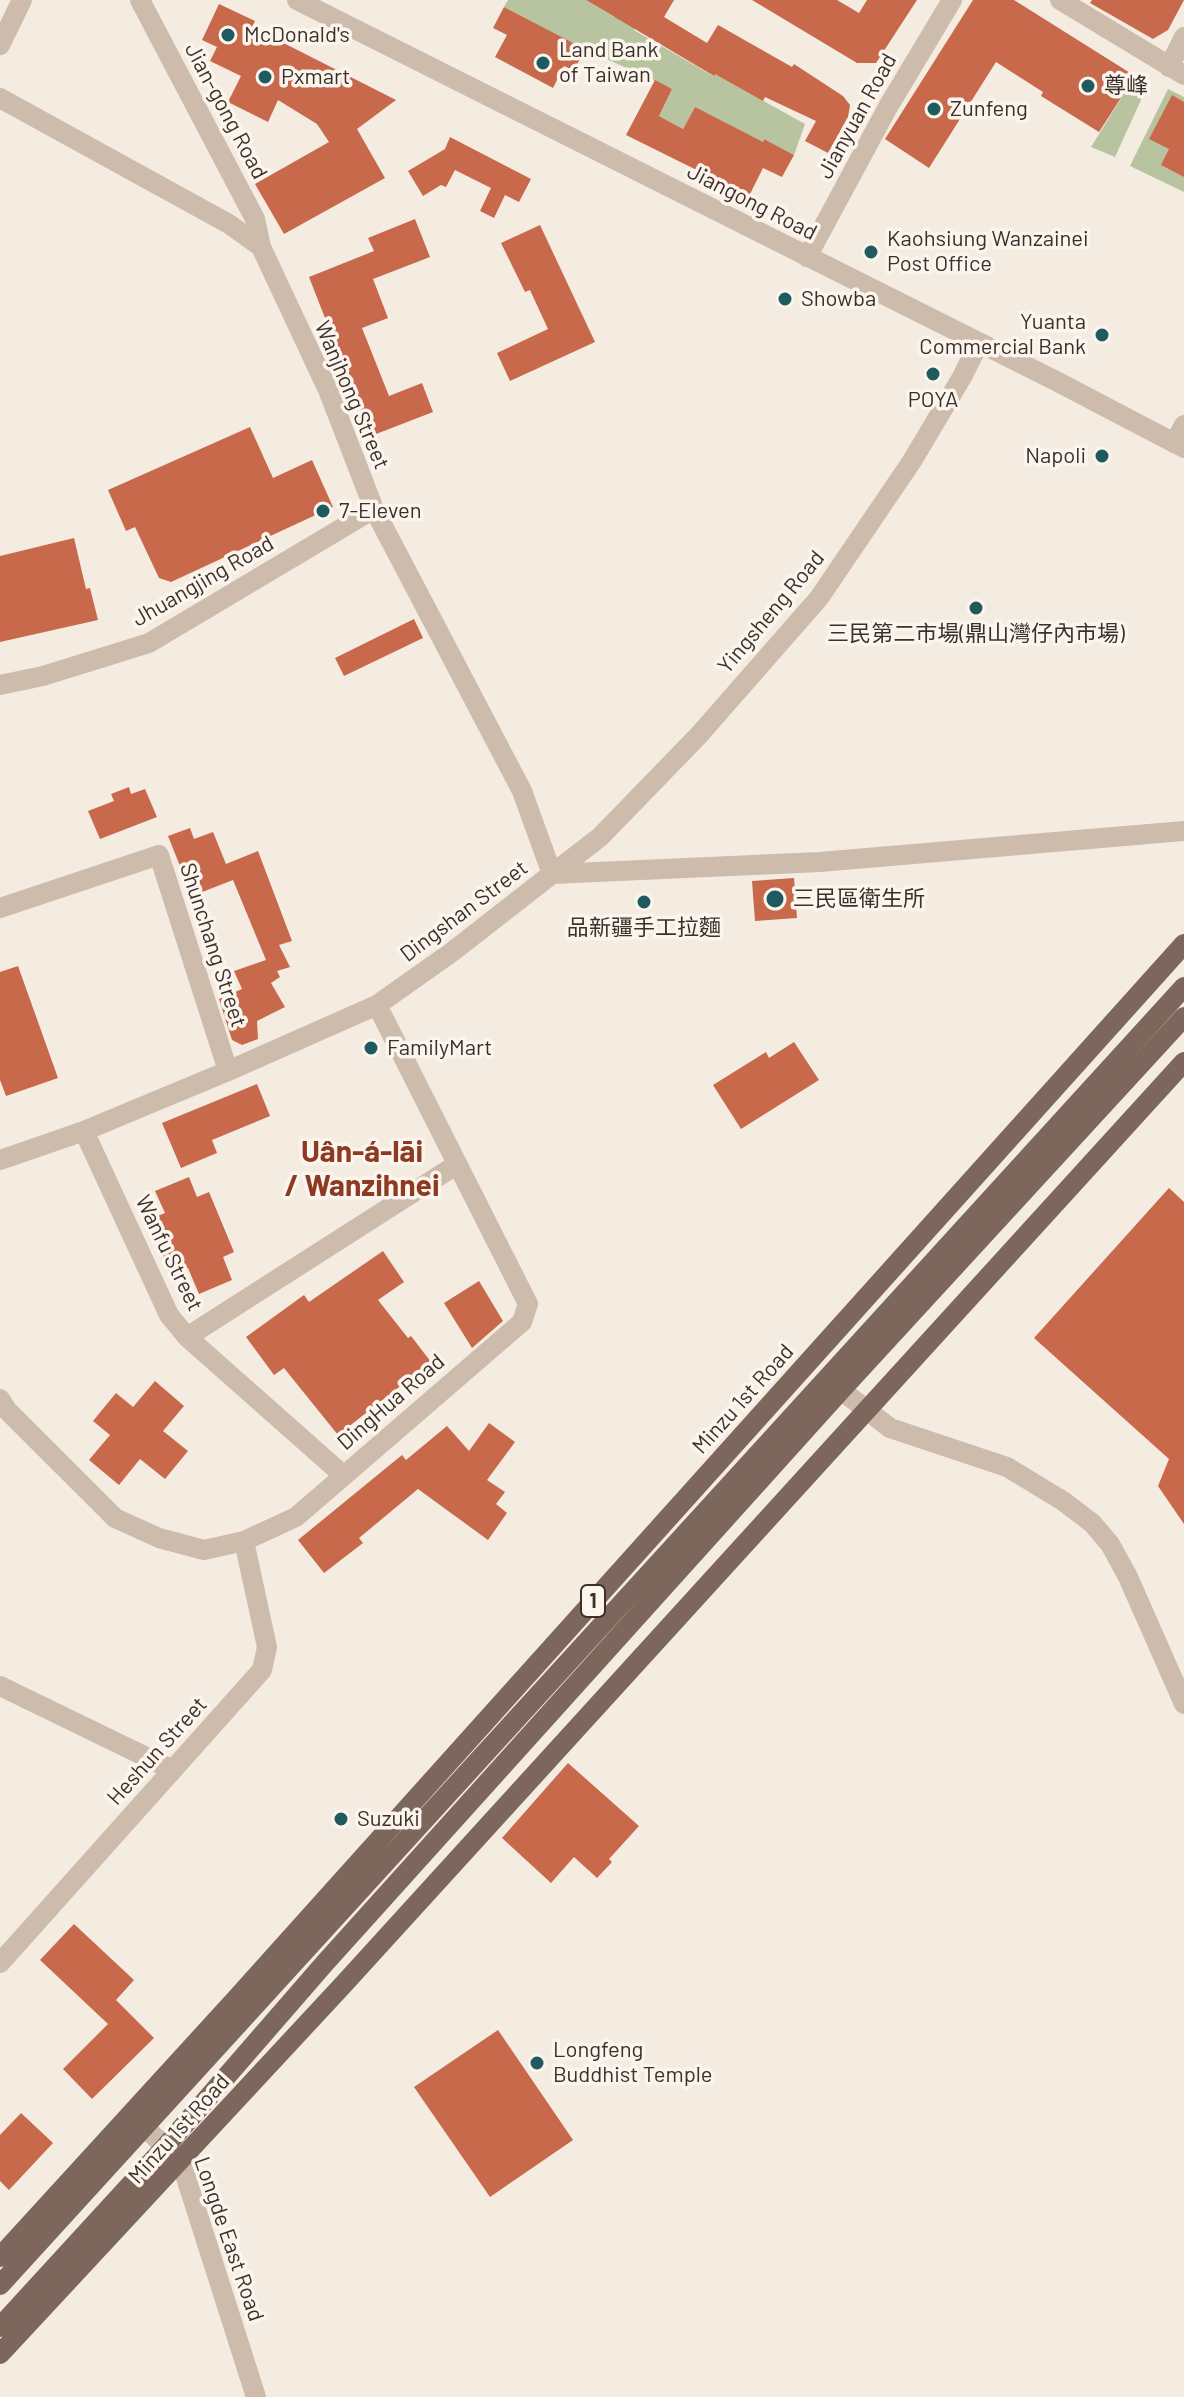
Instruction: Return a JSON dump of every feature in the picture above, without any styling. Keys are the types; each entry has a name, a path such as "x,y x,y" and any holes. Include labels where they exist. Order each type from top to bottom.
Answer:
{"main road":[{"name":"Minzu 1st Road","path":"0,2285 138,2121 345,1892 1184,944"},
{"name":"Minzu 1st Road","path":"345,1892 1184,987"},
{"name":"Minzu 1st Road","path":"0,2327 166,2146 369,1914 841,1390 1184,1017"},
{"name":"Minzu 1st Road","path":"0,2354 391,1933 1184,1062"},
{"path":"345,1892 391,1933"},
{"name":"Minzu 1st Road","path":"0,2257 138,2121"}],"street":[{"path":"0,45 22,0"},
{"name":"Jian-gong Road","path":"140,0 255,219 261,247"},
{"name":"Jianyuan Road","path":"807,257 888,107 952,0"},
{"path":"1060,0 1176,71 1184,37"},
{"name":"Jiangong Road","path":"300,1 979,343 1181,439"},
{"name":"Wanjhong Street","path":"0,98 229,224 261,247 328,390 374,509 522,791 552,874"},
{"name":"Yingsheng Road","path":"552,874 600,837 677,758 819,598 912,461 979,343"},
{"name":"Jhuangjing Road","path":"0,685 43,676 149,643 374,509"},
{"name":"Dingshan Street","path":"0,1160 84,1131 377,1005 452,952 552,874 820,862 1184,831"},
{"name":"Shunchang Street","path":"0,908 159,855 228,1071"},
{"name":"DingHua Road","path":"2,1408 115,1518 159,1538 204,1550 244,1541 296,1517 522,1322 528,1304 377,1005"},
{"name":"Wanfu Street","path":"84,1131 169,1315 187,1337 343,1475"},
{"path":"187,1337 456,1165"},
{"path":"841,1390 890,1428 1007,1467 1063,1501 1092,1523 1110,1544 1128,1577 1184,1704"},
{"name":"Heshun Street","path":"0,1963 262,1670 267,1647 244,1541"},
{"path":"0,1686 173,1770"},
{"name":"Longde East Road","path":"138,2121 181,2162 256,2397"}],"green space":[{"path":"508,0 586,0 614,17 624,0 648,6 634,30 713,76 725,56 733,84 805,124 794,155 764,139 754,159 695,107 683,129 659,116 672,89 504,7"},
{"path":"1135,76 1146,89 1115,157 1091,147"},
{"path":"1168,89 1184,97 1184,192 1130,166"}],"building":[{"path":"586,0 674,0 664,17 707,43 718,25 792,67 794,64 843,96 850,105 848,117 828,153 805,141 816,121 765,97 763,101 714,76"},
{"path":"752,0 837,0 859,13 867,0 917,0 876,63 857,63"},
{"name":"Zunfeng","path":"973,0 1014,0 1135,76 1099,132 1041,96 1043,92 996,62 929,168 885,139"},
{"path":"1092,0 1184,0 1168,30 1153,39 1090,3"},
{"path":"219,4 255,21 252,27 396,100 357,129 385,178 284,234 255,184 329,142 317,124 278,100 268,122 228,102 241,76 210,61 217,47 202,40"},
{"path":"504,7 585,49 574,71 564,66 553,88 495,57 507,35 493,28"},
{"path":"655,80 672,89 659,116 683,129 695,107 763,142 764,139 794,155 782,177 763,168 749,196 626,135"},
{"path":"1172,95 1184,102 1184,177 1161,165 1169,149 1149,139"},
{"path":"450,137 531,179 519,202 505,195 494,218 480,211 491,188 455,170 446,187 441,185 423,196 408,171 445,149"},
{"path":"415,219 430,257 373,279 388,318 362,328 389,396 422,383 433,412 371,436 309,277 374,251 368,238"},
{"path":"540,225 595,342 510,381 497,353 548,329 530,290 525,292 501,243"},
{"path":"250,427 273,478 312,460 333,507 171,582 159,578 135,527 126,531 108,490"},
{"path":"74,538 86,589 90,588 98,620 0,642 0,556"},
{"path":"414,619 423,638 344,676 335,658"},
{"path":"129,787 131,794 145,789 157,817 100,839 88,811 114,801 111,794"},
{"path":"190,828 194,839 213,832 226,864 258,851 292,941 279,945 290,967 277,971 280,977 271,983 285,1007 257,1021 258,1039 242,1045 232,1040 219,999 242,989 234,971 266,960 233,880 192,896 168,836"},
{"name":"三民區衛生所","path":"794,878 797,918 755,921 752,881"},
{"path":"18,966 58,1078 6,1096 0,1080 0,972"},
{"path":"794,1042 819,1080 741,1129 713,1085 766,1052 769,1058"},
{"path":"257,1084 270,1116 212,1140 217,1153 181,1168 162,1123"},
{"path":"189,1177 197,1197 209,1192 234,1252 223,1257 232,1280 199,1294 188,1268 171,1275 148,1220 165,1213 155,1191"},
{"path":"1169,1188 1184,1202 1184,1524 1158,1486 1169,1459 1034,1338"},
{"path":"383,1251 404,1282 378,1300 431,1362 338,1435 284,1368 274,1375 246,1337 304,1295 309,1302"},
{"path":"479,1281 503,1321 472,1348 444,1303"},
{"path":"155,1381 184,1406 163,1431 188,1451 165,1479 140,1459 119,1485 89,1460 110,1435 93,1421 116,1393 133,1407"},
{"path":"489,1423 515,1442 487,1480 505,1492 496,1504 507,1513 488,1540 418,1489 359,1538 363,1543 324,1573 298,1540 402,1455 406,1460 447,1426 469,1451"},
{"path":"568,1763 639,1826 609,1859 612,1862 597,1878 574,1857 551,1883 502,1838"},
{"path":"74,1924 134,1980 116,2000 154,2038 92,2099 63,2069 108,2024 40,1960"},
{"path":"498,2030 573,2140 490,2197 414,2087"},
{"path":"21,2113 53,2143 9,2190 0,2181 0,2135"}],"place":[{"name":"McDonald's","path":"228,35"},
{"name":"Land Bank of Taiwan","path":"543,63"},
{"name":"Pxmart","path":"265,77"},
{"name":"尊峰","path":"1088,86"},
{"name":"Zunfeng","path":"934,109"},
{"name":"Kaohsiung Wanzainei Post Office","path":"871,252"},
{"name":"Showba","path":"785,299"},
{"name":"Yuanta Commercial Bank","path":"1102,335"},
{"name":"POYA","path":"933,374"},
{"name":"Napoli","path":"1102,456"},
{"name":"7-Eleven","path":"323,511"},
{"name":"三民第二市場(鼎山灣仔內市場)","path":"976,608"},
{"name":"三民區衛生所","path":"775,899"},
{"name":"品新疆手工拉麵","path":"644,902"},
{"name":"FamilyMart","path":"371,1048"},
{"name":"Suzuki","path":"341,1819"},
{"name":"Longfeng Buddhist Temple","path":"537,2063"}],"district":[{"name":"Uân-á-lāi / Wanzihnei","path":"362,1169"}]}
